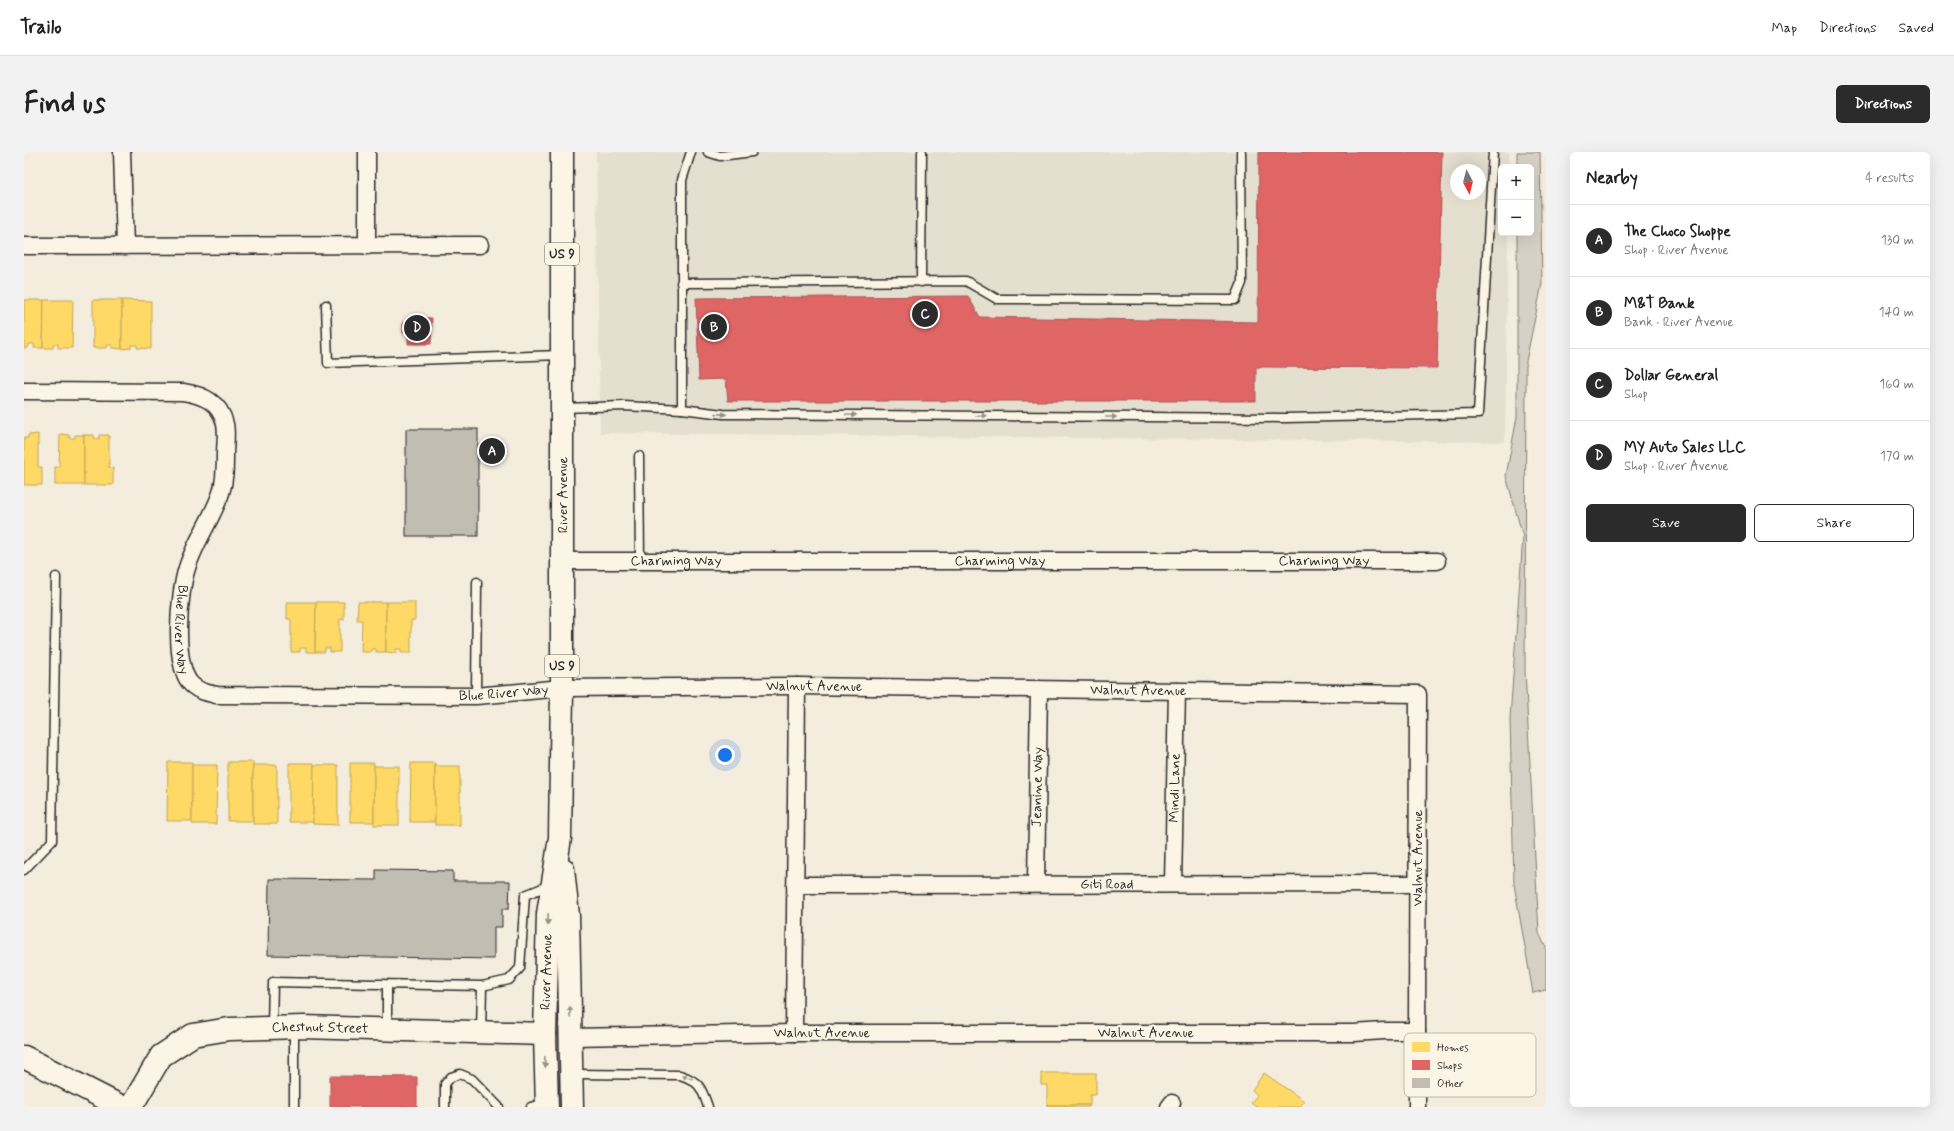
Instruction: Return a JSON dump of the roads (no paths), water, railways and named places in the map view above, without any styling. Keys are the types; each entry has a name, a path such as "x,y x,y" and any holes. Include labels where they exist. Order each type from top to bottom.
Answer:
{"main road":[{"name":"River Avenue","path":"562,152 562,408 564,561 560,838 568,916 572,1107"},
{"name":"River Avenue","path":"542,1106 548,914 560,838"},
{"name":"Chestnut Street","path":"130,1107 161,1056 194,1035 229,1029 272,1028 545,1034"},
{"path":"24,1057 122,1107"}],"street":[{"path":"122,152 125,246"},
{"path":"367,152 367,246"},
{"path":"24,246 480,246"},
{"name":"Blue River Way","path":"24,391 183,392 200,394 210,400 219,411 225,424 225,479 216,505 188,566 180,597 180,656 183,670 191,685 203,692 217,695 476,696 562,688"},
{"name":"Charming Way","path":"564,561 1437,561"},
{"path":"794,1033 797,686"},
{"name":"Walnut Avenue","path":"562,688 797,686 1418,694 1417,1031 1354,1033 794,1033 571,1037"},
{"name":"Jeanine Way","path":"1036,884 1039,689"},
{"name":"Mindi Lane","path":"1173,884 1177,691"},
{"name":"Giti Road","path":"795,885 1418,884"}],"lane":[{"path":"682,409 682,180 691,152"},
{"path":"708,152 720,156 752,152"},
{"path":"921,282 922,152"},
{"path":"681,283 966,281 997,298 1235,300 1242,283 1241,152"},
{"path":"562,408 624,406 682,409 723,414 1285,418 1478,414 1493,152"},
{"path":"326,305 328,363 562,355"},
{"path":"639,456 640,561"},
{"path":"24,870 52,841 56,577"},
{"path":"476,696 477,582"},
{"path":"272,1028 273,982 482,986 509,980 520,968 525,895 553,884"},
{"path":"387,985 387,1030"},
{"path":"480,1032 482,986"},
{"path":"294,1028 294,1107"},
{"path":"445,1107 445,1084 451,1077 460,1074 472,1080 499,1107"},
{"path":"571,1074 680,1074 692,1078 703,1090 708,1107"}],"place":[{"name":"Dollar General","path":"925,314"},
{"name":"M&T Bank","path":"714,327"},
{"name":"MY Auto Sales LLC","path":"417,328"},
{"name":"The Choco Shoppe","path":"492,451"}]}
